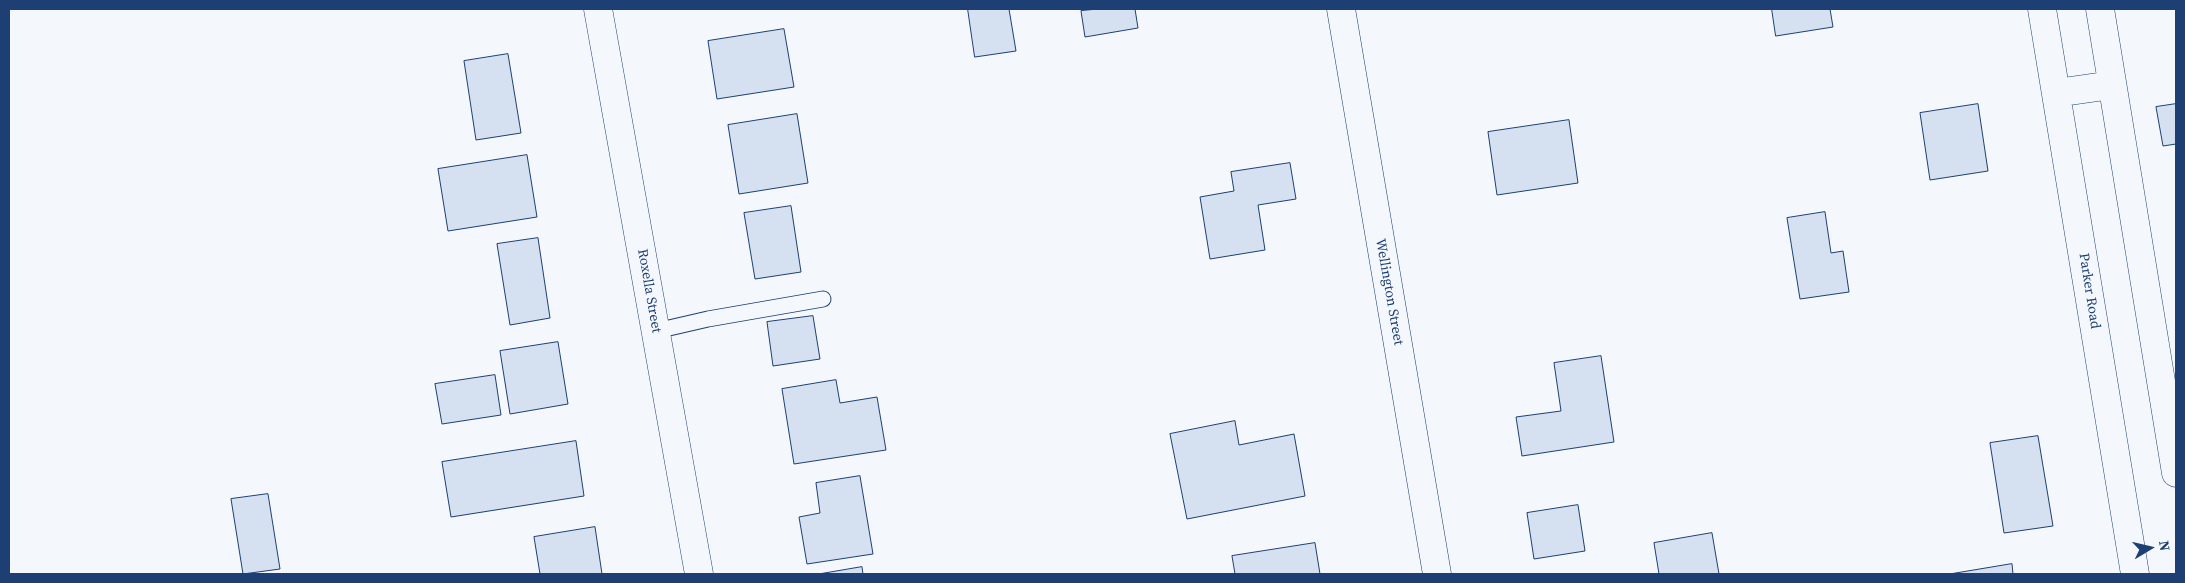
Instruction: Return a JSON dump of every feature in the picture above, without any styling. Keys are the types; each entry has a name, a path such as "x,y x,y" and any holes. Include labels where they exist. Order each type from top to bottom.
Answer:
{"street":[{"name":"Roxella Street","path":"598,9 699,574"},
{"name":"Wellington Street","path":"1340,9 1437,574"},
{"name":"Parker Road","path":"2042,9 2136,574"},
{"path":"2100,9 2176,473"},
{"path":"2056,93 2112,85"}],"lane":[{"path":"656,331 823,299"}],"building":[{"path":"968,9 1009,9 1016,51 975,57"},
{"path":"1135,9 1138,28 1085,37 1081,11"},
{"path":"1772,9 1830,9 1833,27 1776,36"},
{"path":"784,29 794,87 717,99 708,41"},
{"path":"508,54 521,133 476,140 464,61"},
{"path":"1978,104 1988,171 1930,180 1920,113"},
{"path":"2176,104 2176,144 2163,146 2156,107"},
{"path":"797,114 808,183 739,194 728,125"},
{"path":"1569,120 1578,183 1497,195 1488,132"},
{"path":"527,155 537,217 448,231 438,169"},
{"path":"1290,163 1296,199 1258,205 1265,250 1210,259 1200,197 1234,191 1231,172"},
{"path":"791,206 801,272 755,279 744,213"},
{"path":"1825,212 1831,253 1843,251 1849,292 1800,299 1787,218"},
{"path":"538,238 550,318 510,325 497,244"},
{"path":"813,316 820,359 773,366 767,322"},
{"path":"558,342 568,404 510,414 500,351"},
{"path":"1601,356 1614,442 1522,456 1516,417 1561,411 1554,363"},
{"path":"495,375 501,415 442,424 435,384"},
{"path":"836,380 840,403 877,397 886,450 794,464 782,389"},
{"path":"1235,421 1239,445 1294,434 1305,496 1187,519 1170,434"},
{"path":"2038,436 2053,526 2004,533 1990,443"},
{"path":"576,441 584,496 451,517 442,462"},
{"path":"860,476 873,554 807,564 799,517 820,513 816,483"},
{"path":"268,494 280,569 243,574 231,499"},
{"path":"1578,505 1585,551 1534,559 1527,513"},
{"path":"595,527 602,574 540,574 534,537"},
{"path":"1712,533 1719,574 1659,574 1654,543"},
{"path":"1315,543 1320,574 1235,574 1232,556"},
{"path":"2012,564 2013,574 1950,574"},
{"path":"862,567 863,574 819,574"}]}
